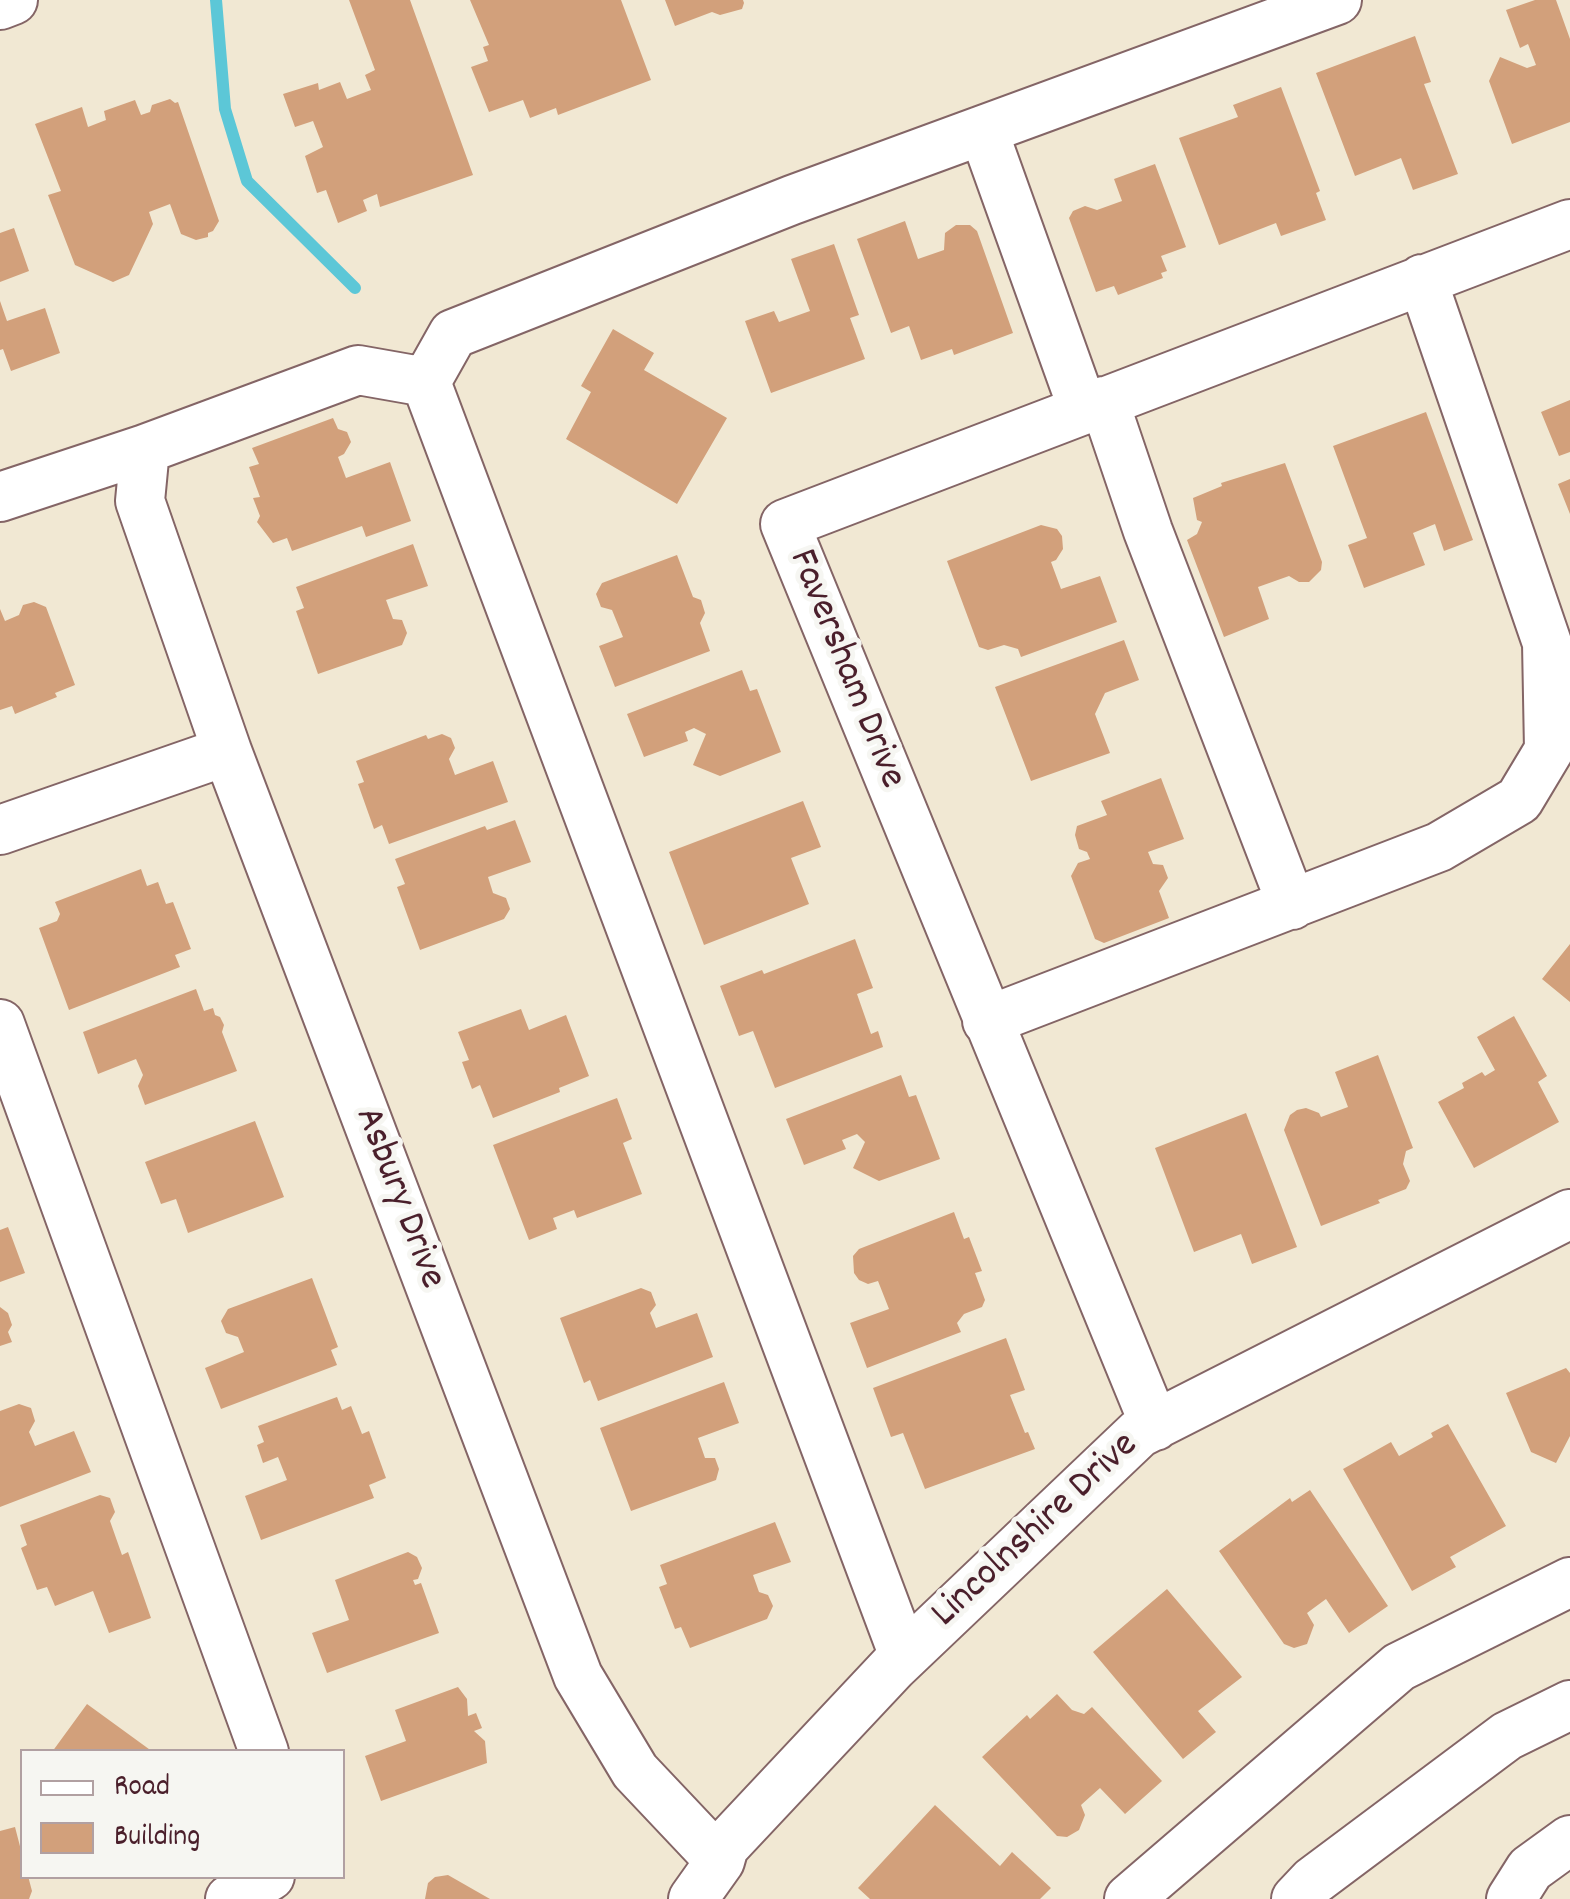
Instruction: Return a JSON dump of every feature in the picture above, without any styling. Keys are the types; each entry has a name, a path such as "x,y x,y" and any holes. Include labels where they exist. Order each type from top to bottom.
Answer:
{"street":[{"path":"0,5 13,0"},
{"path":"904,1656 426,382 453,334 792,200 1337,0"},
{"path":"983,130 1148,531 1292,905"},
{"name":"Faversham Drive","path":"1155,1426 785,524 1570,224"},
{"path":"987,1022 1438,848 1519,800 1549,750 1547,643 1422,280"},
{"path":"0,497 146,449 358,370 426,382"},
{"name":"Asbury Drive","path":"146,449 140,501 226,751 578,1676 635,1772 720,1861"},
{"path":"0,830 226,751"},
{"path":"0,1024 263,1749"},
{"name":"Lincolnshire Drive","path":"692,1899 720,1861 724,1847 904,1656 1139,1433 1570,1214"},
{"path":"1129,1899 1400,1667 1570,1582"},
{"path":"1296,1899 1314,1881 1508,1736 1570,1705"},
{"path":"1512,1899 1530,1869 1570,1840"},
{"path":"230,1899 265,1879"}],"building":[{"path":"349,0 410,0 473,175 380,207 377,194 363,200 367,211 338,223 326,190 317,193 305,156 323,147 313,121 295,127 283,94 318,83 319,90 340,82 347,99 371,90 365,75 375,70"},
{"path":"470,0 621,0 651,80 558,115 556,108 530,118 523,100 489,112 471,67 488,61 483,47 489,45"},
{"path":"665,0 744,3 742,9 720,15 712,12 675,26"},
{"path":"1535,0 1556,0 1570,39 1570,122 1512,144 1489,81 1500,57 1527,68 1536,65 1528,44 1520,48 1506,10"},
{"path":"1415,36 1431,82 1424,84 1458,174 1413,190 1401,158 1355,176 1316,73"},
{"path":"1281,87 1320,191 1316,193 1326,220 1281,236 1276,223 1219,245 1179,138 1238,117 1233,105"},
{"path":"170,99 178,102 219,221 208,237 196,240 181,234 170,204 149,212 153,224 129,275 113,282 75,265 48,195 61,191 35,124 82,107 88,127 106,120 104,111 135,100 141,115 150,112 152,105"},
{"path":"1155,164 1186,247 1161,256 1167,271 1161,273 1163,278 1118,295 1114,286 1096,292 1069,218 1073,211 1085,206 1097,210 1122,201 1114,179"},
{"path":"905,221 918,259 944,250 945,233 956,225 970,225 977,231 1013,333 954,355 952,349 921,360 909,326 891,333 857,239"},
{"path":"14,228 29,271 0,282 0,233"},
{"path":"834,244 859,315 850,318 865,359 771,393 745,321 774,311 779,322 810,311 791,259"},
{"path":"0,301 7,321 45,308 60,353 11,371 3,349 0,350"},
{"path":"613,329 654,353 644,370 727,418 677,504 566,439 591,392 581,386"},
{"path":"1570,400 1570,452 1559,456 1541,412"},
{"path":"1426,412 1473,540 1444,551 1435,524 1413,533 1425,565 1364,588 1348,545 1367,538 1333,446"},
{"path":"333,418 351,442 338,457 346,478 390,462 411,521 366,537 362,526 292,551 287,538 273,543 257,522 260,516 253,498 260,497 249,467 259,464 252,448"},
{"path":"1285,463 1322,562 1321,570 1309,582 1289,576 1258,587 1269,619 1224,637 1187,540 1197,534 1202,522 1197,520 1193,498 1222,486 1221,483"},
{"path":"1570,479 1570,514 1558,484"},
{"path":"1041,525 1057,529 1062,536 1063,549 1051,562 1061,589 1100,576 1117,622 1021,657 1018,649 1004,645 988,650 979,647 947,561"},
{"path":"413,544 428,586 386,600 393,619 402,620 407,633 402,645 318,674 296,611 304,608 296,587"},
{"path":"677,555 693,597 701,600 705,613 700,623 710,651 615,687 599,646 623,637 612,610 601,607 596,594 602,583"},
{"path":"34,602 46,607 75,685 15,714 12,706 0,710 0,609 5,621 19,615 23,605"},
{"path":"1124,640 1139,680 1105,693 1095,714 1110,753 1031,781 995,687"},
{"path":"742,670 750,691 757,689 781,752 720,776 693,765 706,734 694,728 685,732 688,741 644,757 627,714"},
{"path":"442,734 451,738 455,748 449,759 455,775 493,761 508,802 389,844 382,825 374,829 358,784 364,782 356,761 426,735 428,739"},
{"path":"1161,778 1184,839 1148,852 1153,864 1163,865 1168,878 1159,891 1169,918 1104,943 1095,939 1071,876 1078,863 1090,859 1087,852 1079,849 1077,826 1107,815 1101,801"},
{"path":"803,801 821,847 791,858 809,904 704,945 669,852"},
{"path":"515,820 531,862 488,877 493,893 506,898 510,909 504,919 420,950 397,887 405,884 395,859 485,826 487,830"},
{"path":"141,869 147,886 158,882 166,904 173,902 191,949 175,955 180,967 69,1010 39,928 57,921 60,914 55,902"},
{"path":"855,939 873,988 857,994 871,1034 878,1031 883,1047 775,1088 753,1031 739,1036 720,986 762,970 764,974"},
{"path":"1570,944 1570,1002 1542,979"},
{"path":"196,989 204,1011 213,1008 224,1025 222,1032 237,1071 145,1105 138,1086 143,1075 136,1059 98,1074 83,1032"},
{"path":"521,1009 529,1030 566,1015 589,1076 559,1088 560,1092 493,1118 480,1085 472,1089 462,1062 469,1060 458,1032"},
{"path":"1514,1016 1547,1076 1538,1082 1559,1122 1474,1168 1438,1102 1464,1088 1462,1083 1495,1070 1477,1037"},
{"path":"1378,1055 1413,1148 1406,1151 1403,1164 1410,1181 1406,1189 1378,1200 1380,1203 1321,1226 1284,1130 1290,1115 1297,1110 1306,1108 1321,1117 1348,1107 1335,1072"},
{"path":"901,1075 909,1097 916,1095 940,1159 879,1181 853,1168 865,1142 857,1134 842,1140 846,1149 804,1165 786,1119"},
{"path":"617,1098 632,1139 623,1143 642,1194 577,1218 574,1210 553,1218 557,1229 529,1240 493,1145"},
{"path":"1246,1113 1297,1247 1252,1264 1241,1234 1194,1252 1155,1148"},
{"path":"255,1121 284,1197 188,1233 176,1199 161,1204 145,1162"},
{"path":"954,1212 982,1271 975,1273 985,1300 982,1307 964,1314 957,1323 961,1332 867,1368 850,1323 889,1309 878,1281 868,1284 854,1273 853,1256 859,1249"},
{"path":"8,1227 25,1273 0,1282 0,1230"},
{"path":"312,1278 338,1347 331,1350 337,1365 221,1409 205,1368 244,1352 238,1337 226,1333 221,1321 228,1309"},
{"path":"641,1288 651,1292 656,1305 650,1313 656,1328 697,1313 713,1357 598,1401 590,1380 584,1383 560,1318"},
{"path":"0,1307 8,1313 12,1342 0,1346"},
{"path":"1006,1338 1025,1390 1010,1395 1035,1449 925,1489 903,1433 891,1437 873,1388"},
{"path":"1566,1368 1570,1373 1570,1436 1556,1463 1531,1452 1506,1393"},
{"path":"724,1382 739,1423 698,1438 705,1458 715,1458 719,1469 716,1480 631,1511 600,1428"},
{"path":"337,1397 342,1410 351,1406 362,1434 369,1431 386,1478 369,1485 374,1498 261,1540 245,1496 287,1480 278,1457 263,1463 257,1445 264,1442 258,1426"},
{"path":"19,1404 31,1408 35,1421 29,1432 35,1446 74,1431 91,1472 0,1507 0,1411"},
{"path":"1448,1424 1506,1526 1450,1557 1456,1567 1412,1591 1343,1469 1391,1442 1399,1456"},
{"path":"1310,1490 1388,1606 1349,1633 1326,1599 1307,1613 1314,1625 1307,1644 1294,1648 1284,1644 1219,1551 1290,1498 1292,1502"},
{"path":"100,1495 110,1498 115,1512 110,1521 122,1555 128,1552 151,1618 109,1633 93,1591 55,1606 47,1587 37,1590 21,1548 27,1545 20,1525"},
{"path":"775,1522 791,1562 753,1575 759,1592 768,1595 773,1606 767,1619 690,1648 681,1627 675,1629 659,1587 667,1584 660,1565"},
{"path":"408,1552 417,1557 422,1568 418,1579 413,1580 415,1585 421,1583 439,1633 327,1673 312,1633 349,1620 335,1580"},
{"path":"1167,1589 1242,1677 1198,1711 1216,1732 1183,1759 1093,1652"},
{"path":"458,1687 467,1699 468,1716 476,1713 482,1728 474,1731 485,1741 487,1763 381,1801 365,1756 406,1741 395,1710"},
{"path":"1057,1694 1072,1710 1084,1714 1092,1707 1162,1781 1125,1814 1100,1788 1081,1805 1085,1815 1079,1830 1067,1837 1057,1836 982,1757 1027,1715 1030,1719"},
{"path":"87,1704 149,1749 54,1749"},
{"path":"935,1805 1000,1866 1012,1852 1051,1888 1040,1899 870,1899 858,1888"},
{"path":"15,1827 20,1846 20,1879 29,1879 32,1891 29,1899 0,1899 0,1831"},
{"path":"448,1875 490,1899 425,1899 428,1883"}],"waterway":[{"path":"216,0 225,109 247,181 355,288"}]}
